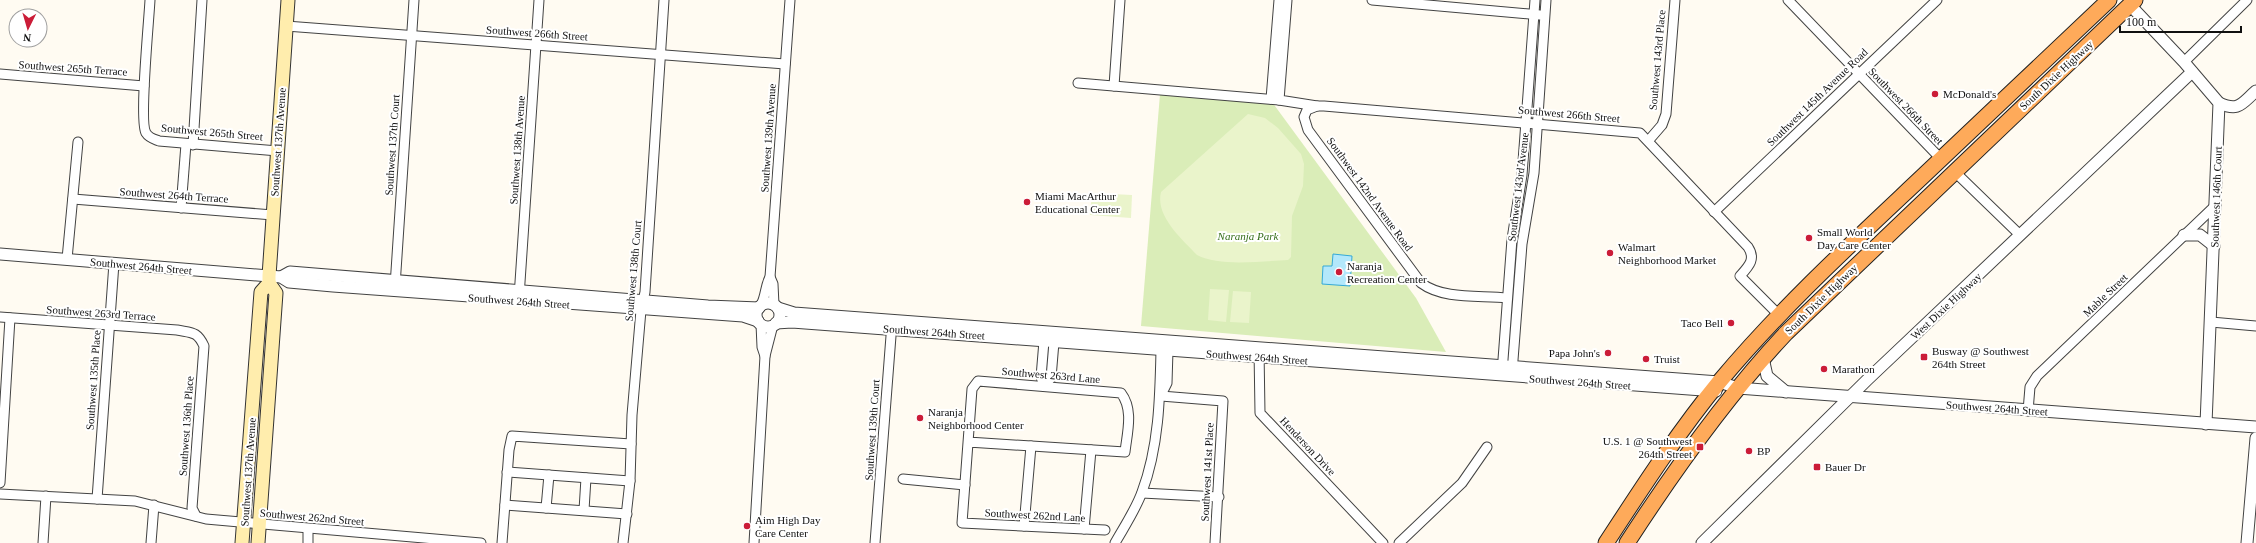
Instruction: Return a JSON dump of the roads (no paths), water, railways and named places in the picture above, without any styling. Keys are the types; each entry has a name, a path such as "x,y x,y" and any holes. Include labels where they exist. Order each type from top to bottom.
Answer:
{"highway":[{"name":"South Dixie Highway","path":"1606,543 1669,449 1715,387 1779,315 1940,159 2011,94 2109,0"},
{"name":"South Dixie Highway","path":"1627,543 1683,459 1762,358 1876,246 2132,2"},
{"path":"1955,172 1958,158 1963,151 2000,116 2011,94"},
{"path":"1876,246 1891,219 1933,179 1938,172 1940,159"}],"main road":[{"name":"Southwest 137th Avenue","path":"258,543 276,293 273,279 273,215 288,0"},
{"name":"Southwest 137th Avenue","path":"242,543 261,292 273,279"}],"street":[{"path":"144,86 150,0"},
{"path":"181,208 190,144 202,0"},
{"name":"Southwest 137th Court","path":"395,286 414,0"},
{"name":"Southwest 138th Avenue","path":"519,296 539,0"},
{"name":"Southwest 138th Court","path":"623,543 630,481 631,444 643,305 664,0"},
{"name":"Southwest 139th Avenue","path":"760,306 770,278 790,0"},
{"path":"1114,86 1120,0"},
{"path":"1275,100 1279,0"},
{"path":"1275,100 1287,0"},
{"path":"1372,0 1545,15"},
{"name":"Southwest 143rd Avenue","path":"1507,371 1507,298 1512,239 1522,175 1535,0"},
{"name":"Southwest 143rd Avenue","path":"1507,371 1522,244 1533,178 1546,0"},
{"name":"Southwest 143rd Place","path":"1649,140 1662,125 1666,114 1675,0"},
{"name":"Southwest 266th Street","path":"1788,0 1940,159"},
{"name":"Southwest 145th Avenue Road","path":"1714,212 1936,0"},
{"path":"2184,62 2247,0"},
{"path":"2132,2 2218,103 2230,108 2237,107 2256,91"},
{"name":"Southwest 266th Street","path":"286,26 785,64"},
{"name":"West Dixie Highway","path":"1702,543 1851,397 2192,72"},
{"name":"Southwest 265th Terrace","path":"0,74 144,86"},
{"path":"1078,83 1275,100 1317,106"},
{"name":"Southwest 265th Street","path":"144,86 143,123 145,133 151,138 159,141 278,151"},
{"name":"Southwest 146th Court","path":"2206,424 2216,205 2218,103"},
{"name":"Southwest 266th Street","path":"1307,110 1317,106 1634,131 1649,140 1751,252 1751,261 1740,276 1779,315"},
{"name":"Southwest 142nd Avenue Road","path":"1307,110 1304,118 1308,130 1411,270 1427,287 1445,293 1507,298"},
{"path":"67,259 78,142"},
{"path":"1955,172 2020,236"},
{"name":"Southwest 264th Terrace","path":"73,199 273,215"},
{"name":"Mable Street","path":"2028,411 2030,387 2037,376 2216,205"},
{"path":"2184,234 2200,235 2214,246"},
{"name":"Southwest 264th Street","path":"0,254 114,263 273,279 289,282 395,286 643,305 744,316 760,322"},
{"name":"Southwest 135th Place","path":"97,499 108,325 114,263"},
{"name":"Southwest 139th Avenue","path":"770,278 773,284 776,307"},
{"path":"754,543 766,356 775,324 779,317 776,307 769,303 760,306 756,314 760,322 762,347 766,356"},
{"name":"Southwest 264th Street","path":"643,305 760,306"},
{"name":"Southwest 264th Street","path":"776,307 790,313 1049,341 1165,350 1259,352"},
{"name":"Southwest 263rd Terrace","path":"0,317 177,330 194,333 200,337"},
{"path":"0,482 2,402 10,318"},
{"path":"760,322 767,326 775,324"},
{"name":"Southwest 264th Street","path":"775,324 792,322 892,324 2256,428"},
{"path":"2211,322 2256,326"},
{"name":"Southwest 139th Court","path":"875,543 892,324"},
{"name":"Southwest 136th Place","path":"196,516 192,508 204,346 200,337"},
{"path":"1044,386 1041,377 1042,363 1049,341"},
{"path":"1044,386 1051,378 1052,363 1049,341"},
{"path":"1114,543 1142,493 1152,458 1161,396 1165,350"},
{"name":"Henderson Drive","path":"1259,352 1260,413 1383,543"},
{"path":"1762,358 1767,376 1786,392"},
{"path":"1042,363 1052,363"},
{"name":"Southwest 263rd Lane","path":"968,442 972,389 978,381 1121,393 1127,401 1129,410 1125,452 1091,450"},
{"name":"Southwest 141st Place","path":"1161,396 1223,402 1219,497 1215,543"},
{"path":"502,543 507,472 512,436 631,444"},
{"path":"2247,543 2256,438"},
{"path":"903,479 965,486 968,442 1091,450 1084,529"},
{"path":"1024,526 1031,446"},
{"path":"1399,543 1462,483 1487,447"},
{"path":"507,472 630,481"},
{"path":"546,508 549,475"},
{"path":"584,510 586,478"},
{"name":"Southwest 262nd Lane","path":"965,486 962,524 1105,530"},
{"path":"1142,493 1219,497"},
{"name":"Southwest 262nd Street","path":"0,494 135,501 196,516 244,524 482,543"},
{"path":"43,543 46,496"},
{"path":"151,543 154,505"},
{"path":"505,505 627,514"},
{"path":"308,529 308,543"}],"water":[{"path":"1333,254 1352,256 1350,286 1322,284 1323,266 1332,266"}],"place":[{"name":"McDonald's","path":"1935,94"},
{"name":"Miami MacArthur Educational Center","path":"1027,202"},
{"name":"Small World Day Care Center","path":"1809,238"},
{"name":"Walmart Neighborhood Market","path":"1610,253"},
{"name":"Naranja Recreation Center","path":"1339,272"},
{"name":"Taco Bell","path":"1731,323"},
{"name":"Papa John's","path":"1608,353"},
{"name":"Busway @ Southwest 264th Street","path":"1924,357"},
{"name":"Truist","path":"1646,359"},
{"name":"Marathon","path":"1824,369"},
{"name":"Naranja Neighborhood Center","path":"920,418"},
{"name":"U.S. 1 @ Southwest 264th Street","path":"1700,447"},
{"name":"BP","path":"1749,451"},
{"name":"Bauer Dr","path":"1817,467"},
{"name":"Aim High Day Care Center","path":"747,526"}],"park label":[{"name":"Naranja Park","path":"1248,236"}]}
